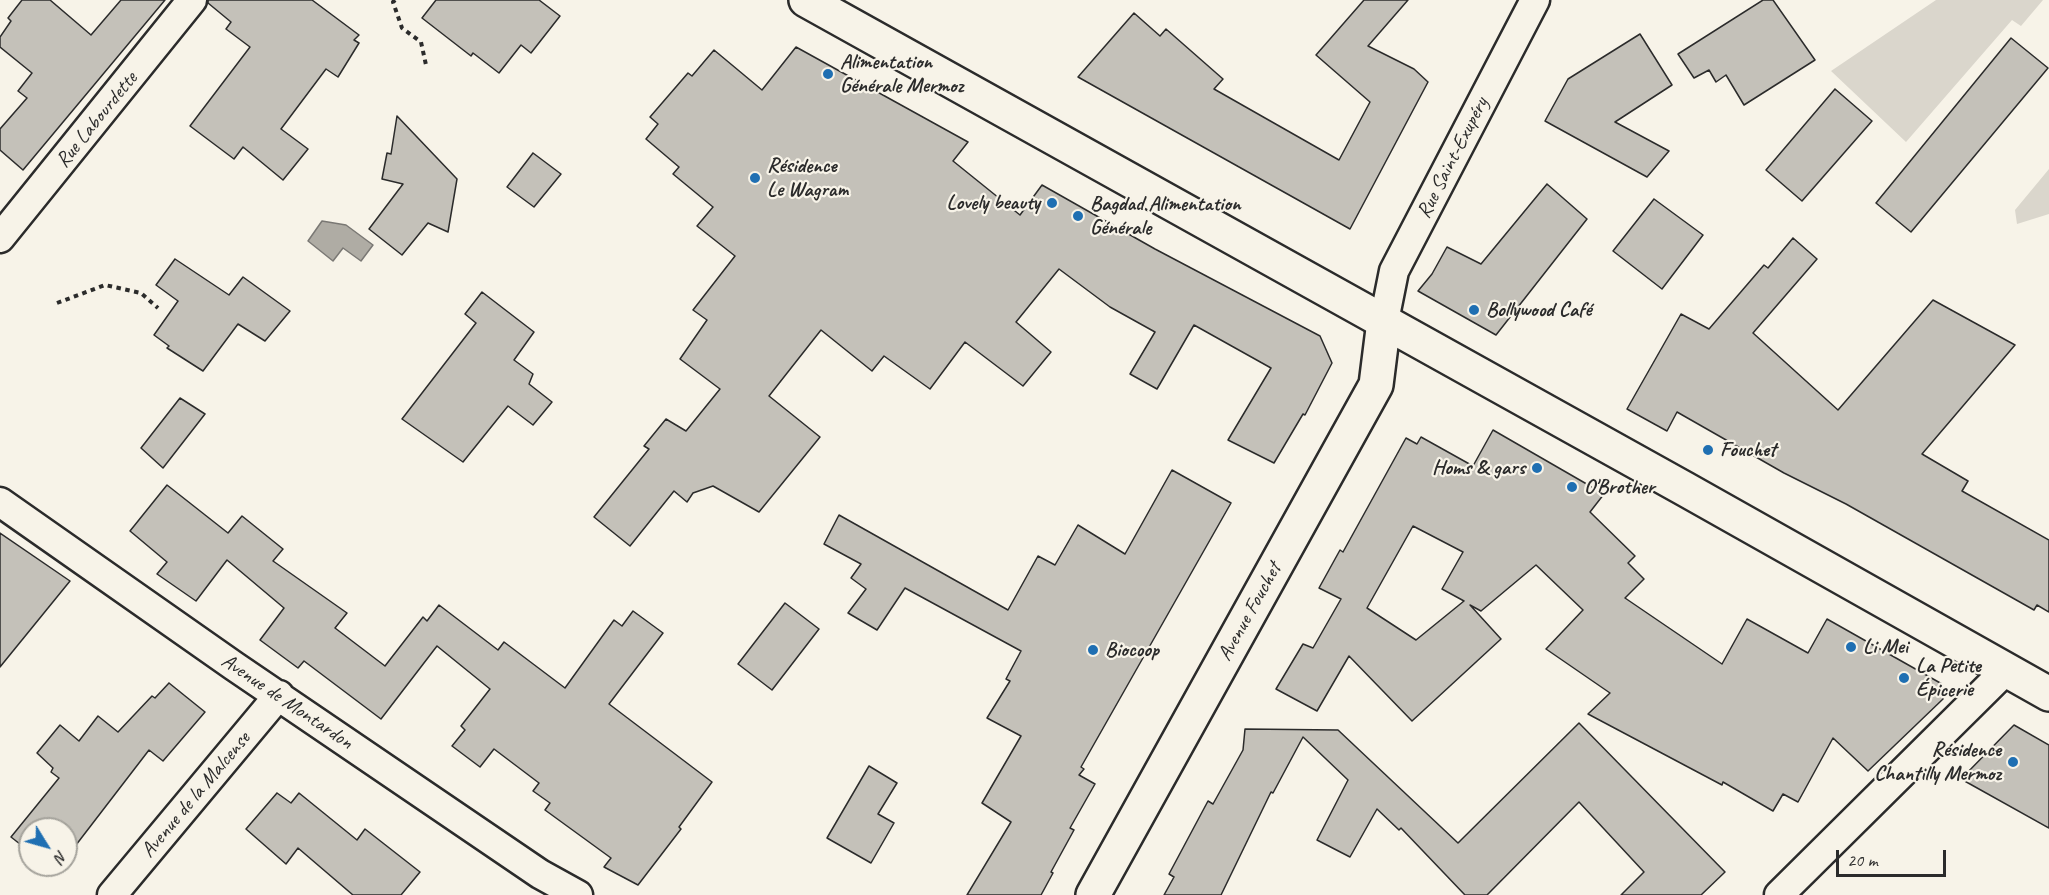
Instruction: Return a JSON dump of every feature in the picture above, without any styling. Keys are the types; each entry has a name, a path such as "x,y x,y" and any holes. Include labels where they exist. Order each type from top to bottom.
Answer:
{"main road":[{"path":"806,0 2049,694"},
{"name":"Avenue Fouchet","path":"1093,895 1376,385 1384,321"}],"street":[{"name":"Rue Labourdette","path":"0,238 192,0"},
{"name":"Rue Saint-Exupéry","path":"1384,321 1394,271 1535,0"},
{"name":"Avenue de Montardon","path":"0,502 234,666 540,874 578,895"},
{"path":"1779,895 2006,670"},
{"name":"Avenue de la Malcense","path":"112,895 279,695"}],"path":[{"path":"393,1 402,28 421,42 426,65"},
{"path":"57,303 105,285 141,293 158,308"}],"shaded area":[{"path":"1936,0 2043,0 2021,26 2012,20 1906,142 1831,71"},
{"path":"2049,169 2049,214 2017,224 2015,210"},
{"path":"322,221 346,225 373,245 361,261 343,248 333,261 308,241"}],"building":[{"path":"22,0 50,0 91,35 121,0 165,0 23,170 0,150 0,129 27,98 18,91 32,73 0,47 0,37 11,21 8,18"},
{"path":"208,0 312,0 359,35 354,40 359,43 338,77 326,69 281,129 308,149 283,180 243,147 234,159 190,126 250,47 226,29 231,22 208,3"},
{"path":"436,0 539,0 560,16 531,53 521,45 499,73 473,53 471,56 422,18"},
{"path":"1364,0 1408,0 1368,46 1414,69 1428,82 1350,229 1078,77 1134,13 1160,36 1166,29 1223,79 1214,89 1339,160 1370,102 1316,55"},
{"path":"1763,0 1773,0 1815,60 1744,105 1726,75 1716,82 1709,70 1694,78 1678,54"},
{"path":"1640,34 1672,85 1615,122 1669,151 1647,177 1545,121 1568,79"},
{"path":"2011,38 2048,68 1911,232 1876,203"},
{"path":"796,47 968,142 953,161 1020,215 1042,185 1155,249 1320,336 1332,363 1305,415 1303,414 1274,463 1228,440 1271,368 1194,325 1157,389 1130,374 1155,332 1110,307 1059,269 1016,322 1051,352 1023,386 965,342 930,389 884,356 872,371 821,330 769,396 820,437 759,512 713,486 693,493 687,502 674,491 630,546 594,517 649,449 644,446 666,419 686,431 720,389 680,359 707,320 693,310 735,256 697,226 713,207 673,174 679,167 646,139 658,124 650,117 688,73 692,76 714,50 762,90"},
{"path":"1835,89 1872,121 1802,201 1766,170"},
{"path":"397,116 457,179 448,232 428,223 402,255 369,229 403,184 382,179 387,153 391,154"},
{"path":"533,153 561,174 534,207 507,187"},
{"path":"1547,184 1587,219 1496,335 1418,291 1432,274 1447,247 1481,264"},
{"path":"1654,199 1703,235 1662,289 1613,251"},
{"path":"1793,238 1817,259 1753,333 1838,410 1933,300 2015,345 1922,454 1968,481 1962,491 2049,540 2049,612 2037,605 2034,610 1677,412 1667,431 1627,409 1681,314 1709,329 1764,265 1768,268"},
{"path":"175,259 229,295 243,277 290,311 265,341 238,324 203,371 167,348 169,346 154,335 178,301 156,285"},
{"path":"482,292 534,332 514,360 533,374 529,384 552,402 533,425 508,406 463,462 402,419 476,323 465,314"},
{"path":"180,398 205,414 163,468 141,448"},
{"path":"1493,430 1604,494 1590,512 1635,556 1628,563 1644,579 1625,598 1722,664 1747,619 1808,653 1827,619 1942,684 1943,699 1868,771 1833,738 1798,802 1783,794 1773,811 1723,782 1722,785 1588,714 1610,693 1546,649 1583,610 1536,565 1481,611 1470,605 1501,639 1412,721 1349,656 1317,711 1276,689 1303,644 1313,648 1341,599 1319,588 1340,550 1343,552 1406,438 1417,444 1421,437 1473,466","holes":["1413,526 1463,552 1442,589 1464,601 1416,640 1367,608"]},
{"path":"1172,470 1231,503 1081,767 1084,769 1079,775 1095,784 1070,828 1074,830 1041,895 967,895 1011,822 982,803 1021,736 987,718 1010,681 1006,679 1021,651 905,588 877,630 848,613 866,589 851,578 861,564 824,544 839,515 1008,610 1038,556 1055,565 1078,525 1125,554"},
{"path":"167,485 228,533 242,516 283,549 273,561 347,613 335,628 385,666 423,617 427,621 439,605 498,650 504,642 565,688 614,620 622,626 633,611 663,633 609,704 712,782 679,827 681,829 638,885 604,867 611,858 545,810 550,803 533,791 539,783 494,749 480,767 452,746 465,730 461,726 490,689 437,646 381,719 304,661 298,668 260,640 284,608 227,560 196,601 157,574 167,562 130,531"},
{"path":"0,533 70,581 0,667"},
{"path":"785,603 819,629 772,690 738,664"},
{"path":"169,683 205,712 163,761 149,750 78,842 78,817 27,817 59,778 51,772 53,768 37,753 60,725 79,741 98,716 118,732 152,696 155,698"},
{"path":"1579,723 1725,872 1701,895 1621,895 1644,872 1579,802 1487,895 1465,895 1401,828 1399,830 1377,809 1350,857 1317,840 1348,780 1303,737 1273,793 1271,792 1221,895 1164,895 1174,877 1169,874 1208,801 1213,804 1243,750 1245,729 1338,730 1458,843"},
{"name":"Résidence Chantilly Mermoz","path":"2014,725 2049,745 2049,828 1961,779"},
{"path":"869,766 897,783 878,814 894,823 871,863 827,838"},
{"path":"277,793 291,803 299,793 357,840 365,829 420,872 401,895 353,895 298,848 286,864 246,829"},
{"path":"18,828 18,843 11,837"}],"place":[{"name":"Alimentation Générale Mermoz","path":"828,74"},
{"name":"Résidence Le Wagram","path":"755,178"},
{"name":"Lovely beauty","path":"1052,203"},
{"name":"Bagdad Alimentation Générale","path":"1078,216"},
{"name":"Bollywood Café","path":"1474,310"},
{"name":"Fouchet","path":"1708,450"},
{"name":"Homs & gars","path":"1537,468"},
{"name":"O'Brother","path":"1572,487"},
{"name":"Li Mei","path":"1851,647"},
{"name":"Biocoop","path":"1093,650"},
{"name":"La Petite Épicerie","path":"1904,678"},
{"name":"Résidence Chantilly Mermoz","path":"2013,762"}]}
